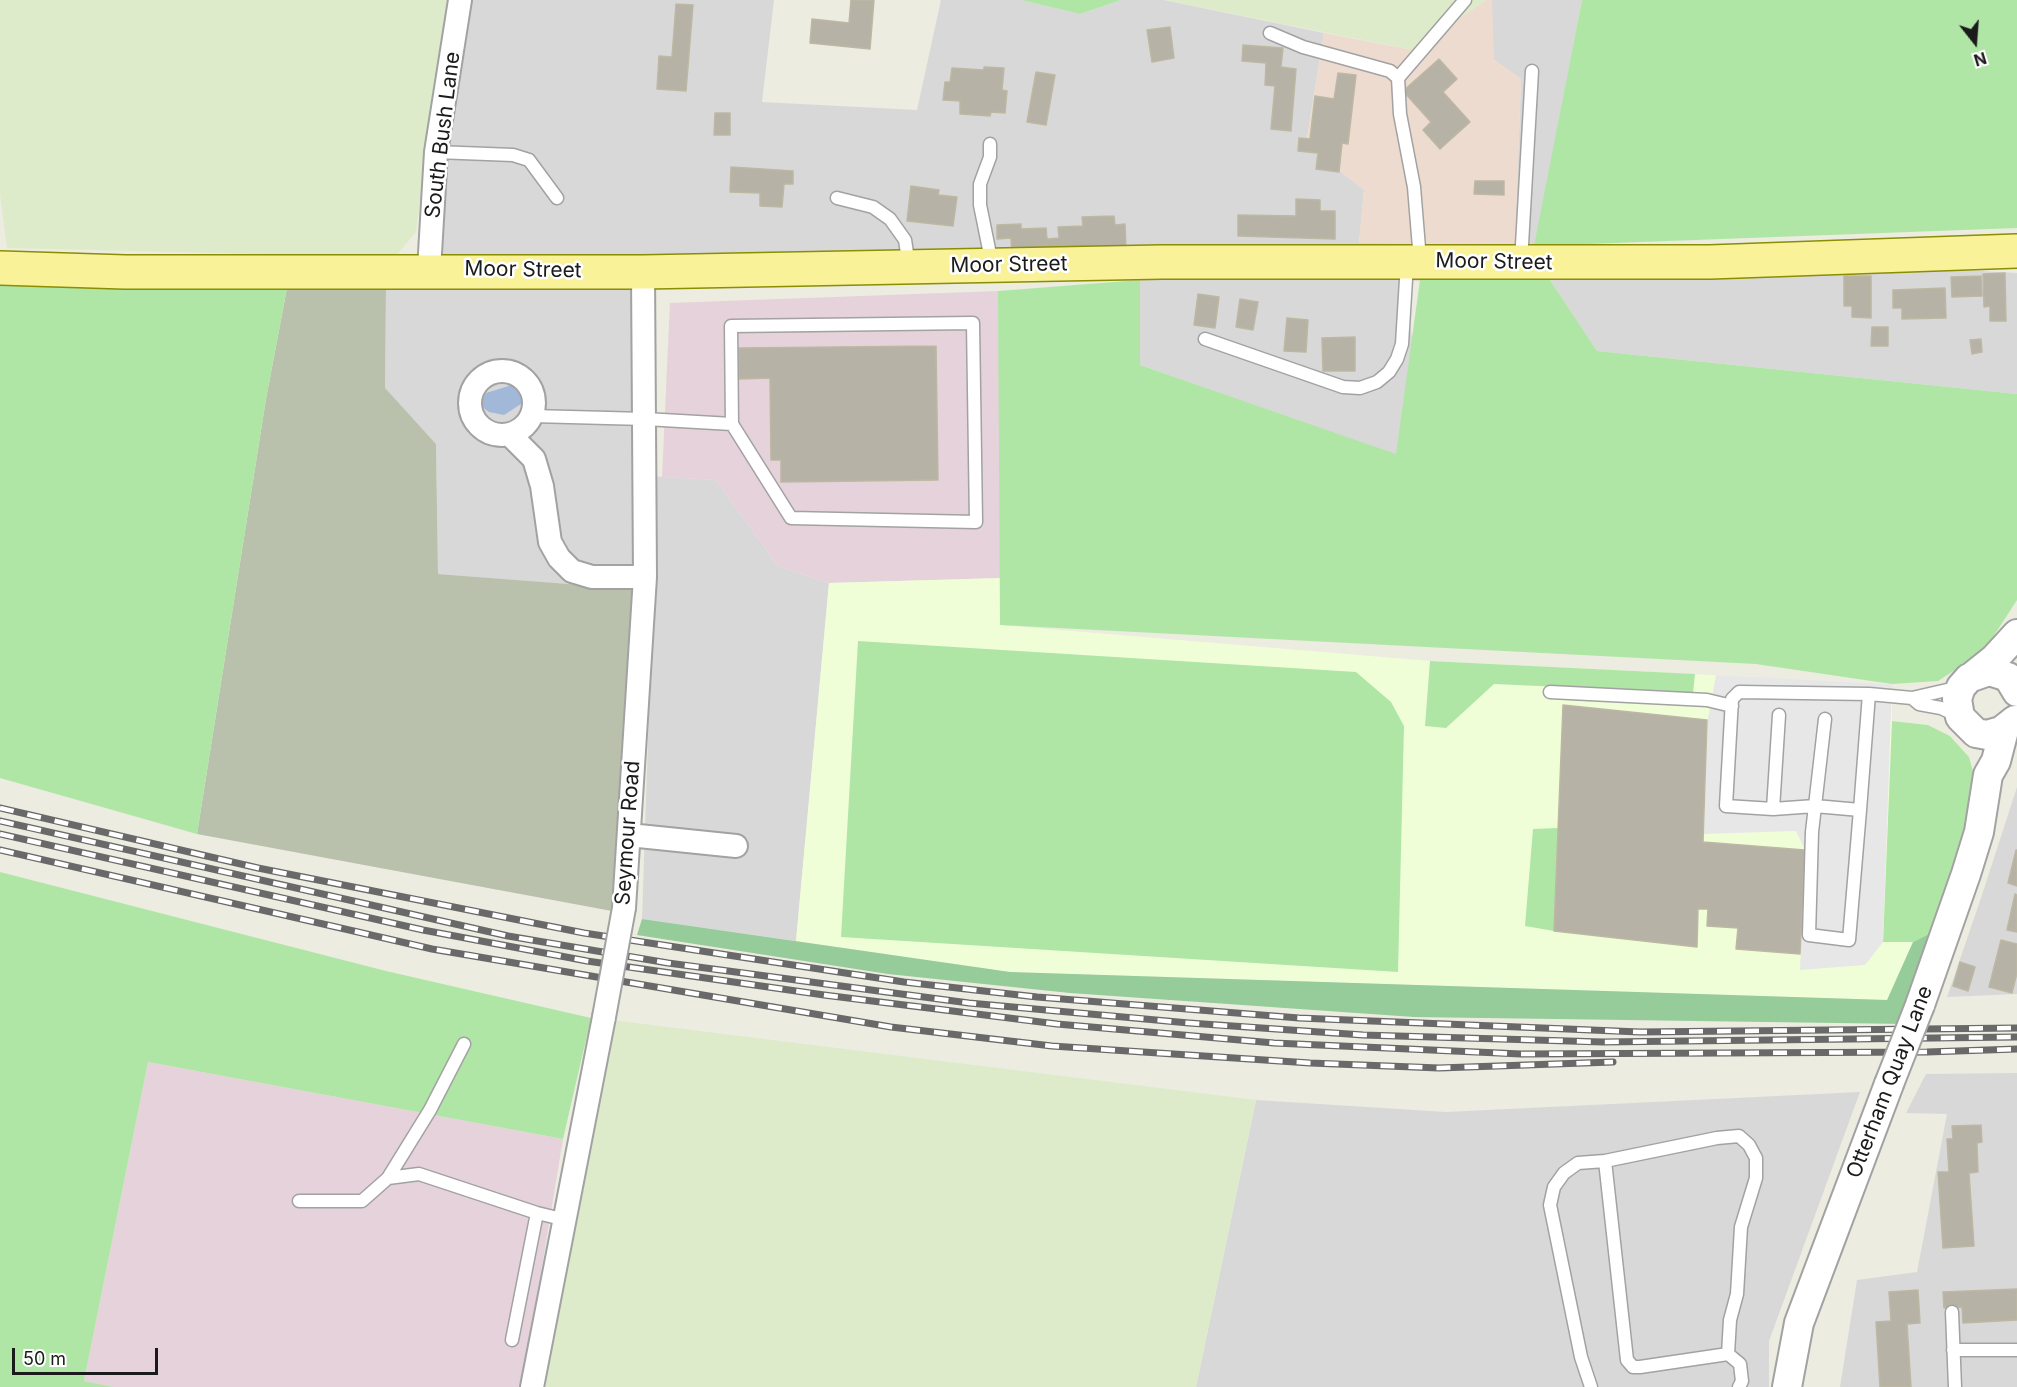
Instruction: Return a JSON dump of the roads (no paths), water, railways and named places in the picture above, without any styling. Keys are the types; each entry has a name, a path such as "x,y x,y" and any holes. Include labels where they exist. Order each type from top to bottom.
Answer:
{"main road":[{"name":"Moor Street","path":"0,268 125,272 429,270 644,272 992,265 1413,261 1710,262 2017,251"}],"street":[{"name":"South Bush Lane","path":"429,270 436,152 460,0"},
{"name":"Seymour Road","path":"532,1387 566,1220 624,908 645,577 644,272"},
{"path":"497,370 512,371 524,378 535,398 532,416 528,423 510,435 491,434 474,421 470,408 471,394 480,379 497,370"},
{"path":"510,435 534,459 542,486 550,542 559,558 572,571 592,577 645,577"},
{"path":"1968,681 1994,659 2017,633"},
{"name":"Otterham Quay Lane","path":"1787,1387 1799,1323 1920,1005 1979,832 1988,776 1996,761 2017,651"},
{"path":"1968,681 1992,671 2005,708"},
{"name":"Otterham Quay Lane","path":"1968,681 1956,702 2005,708"},
{"path":"629,835 736,846"}],"lane":[{"path":"1205,339 1343,387 1360,388 1377,382 1389,372 1402,344 1413,261 1414,187 1400,114 1398,78 1465,0"},
{"path":"1270,33 1303,47 1390,71 1398,78"},
{"path":"1521,263 1532,71"},
{"path":"990,144 990,157 980,184 980,205 992,265"},
{"path":"436,152 513,155 529,160 557,198"},
{"path":"837,198 873,207 890,219 905,240 909,267"},
{"path":"973,323 976,522 791,518 732,424 731,326 973,323"},
{"path":"532,416 732,424"},
{"path":"1860,810 1815,806 1773,809 1726,806 1732,699 1739,692 1869,694 1912,698 1968,681"},
{"path":"1550,692 1707,700 1732,706"},
{"path":"1825,719 1812,832 1809,936 1849,940 1869,694"},
{"path":"1912,698 1918,704 1941,708 2005,708"},
{"path":"1773,809 1779,715"},
{"path":"299,1201 362,1201 388,1178 430,1110 464,1044"},
{"path":"1591,1387 1581,1357 1554,1234 1550,1205 1554,1187 1564,1173 1578,1163 1605,1161 1717,1138 1739,1136 1749,1145 1756,1158 1756,1178 1741,1227 1737,1294 1730,1320 1728,1354"},
{"path":"1605,1161 1627,1360 1633,1367 1640,1367 1728,1354 1740,1364 1742,1381 1739,1387"},
{"path":"388,1178 419,1174 537,1213 566,1220"},
{"path":"512,1340 537,1213"},
{"path":"1952,1312 1954,1387"},
{"path":"1953,1350 2017,1350"}],"water":[{"path":"515,384 525,390 524,402 504,415 489,412 481,406 480,402 486,393"}],"railway":[{"path":"0,808 258,868 584,933 904,982 1037,997 1299,1018 1640,1032 2017,1028"},
{"path":"0,821 508,936 668,963 969,1003 1189,1023 1363,1035 1603,1042 2017,1037"},
{"path":"0,834 423,930 587,961 824,995 1057,1024 1274,1043 1521,1054 1927,1052 2017,1049"},
{"path":"0,850 432,949 891,1027 1052,1046 1310,1063 1439,1068 1613,1062"}]}
